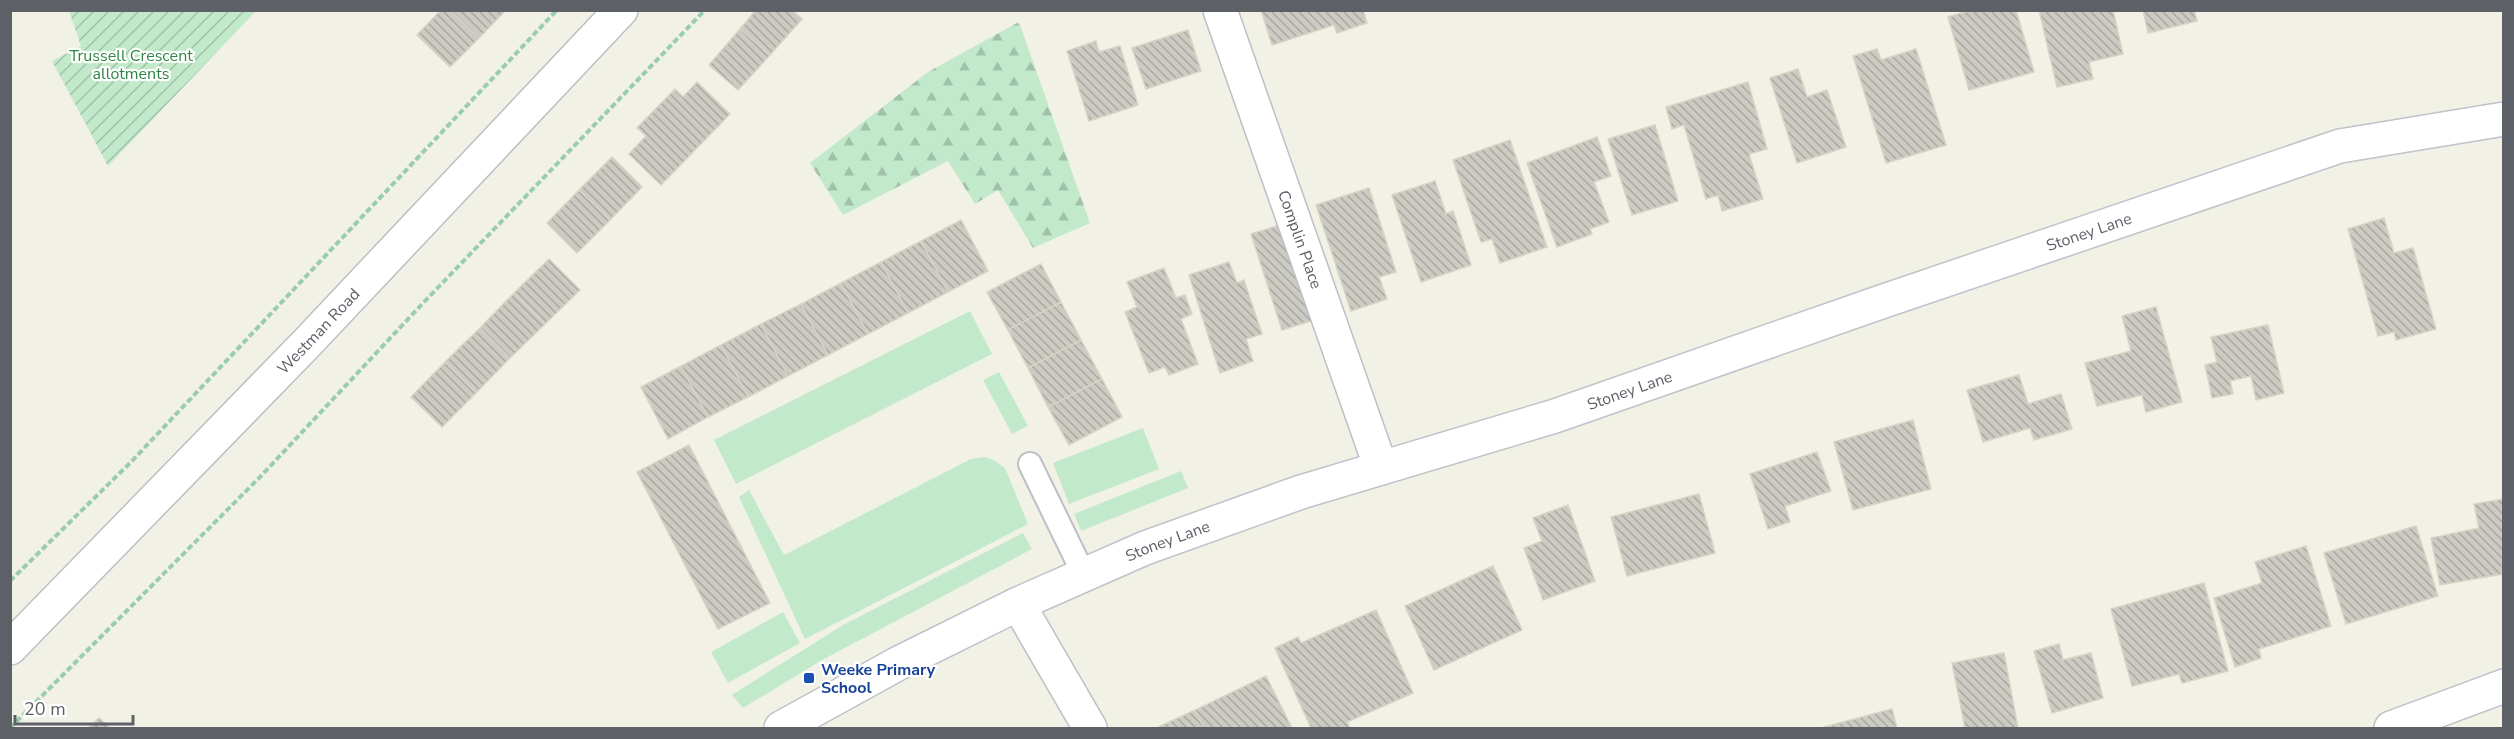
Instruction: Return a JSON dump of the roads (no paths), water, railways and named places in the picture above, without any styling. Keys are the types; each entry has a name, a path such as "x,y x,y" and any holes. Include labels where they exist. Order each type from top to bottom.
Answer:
{"street":[{"name":"Westman Road","path":"10,648 306,344 621,10"},
{"name":"Complin Place","path":"1220,10 1381,468"},
{"name":"Stoney Lane","path":"781,729 899,663 1018,604 1156,543 1300,492 1555,416 2340,146 2504,119"},
{"path":"1018,604 1090,729"},
{"path":"2391,729 2504,686"}],"lane":[{"path":"1030,464 1084,574"}],"place":[{"name":"Weeke Primary School","path":"809,678"}],"park label":[{"name":"Trussell Crescent allotments","path":"131,64"}]}
